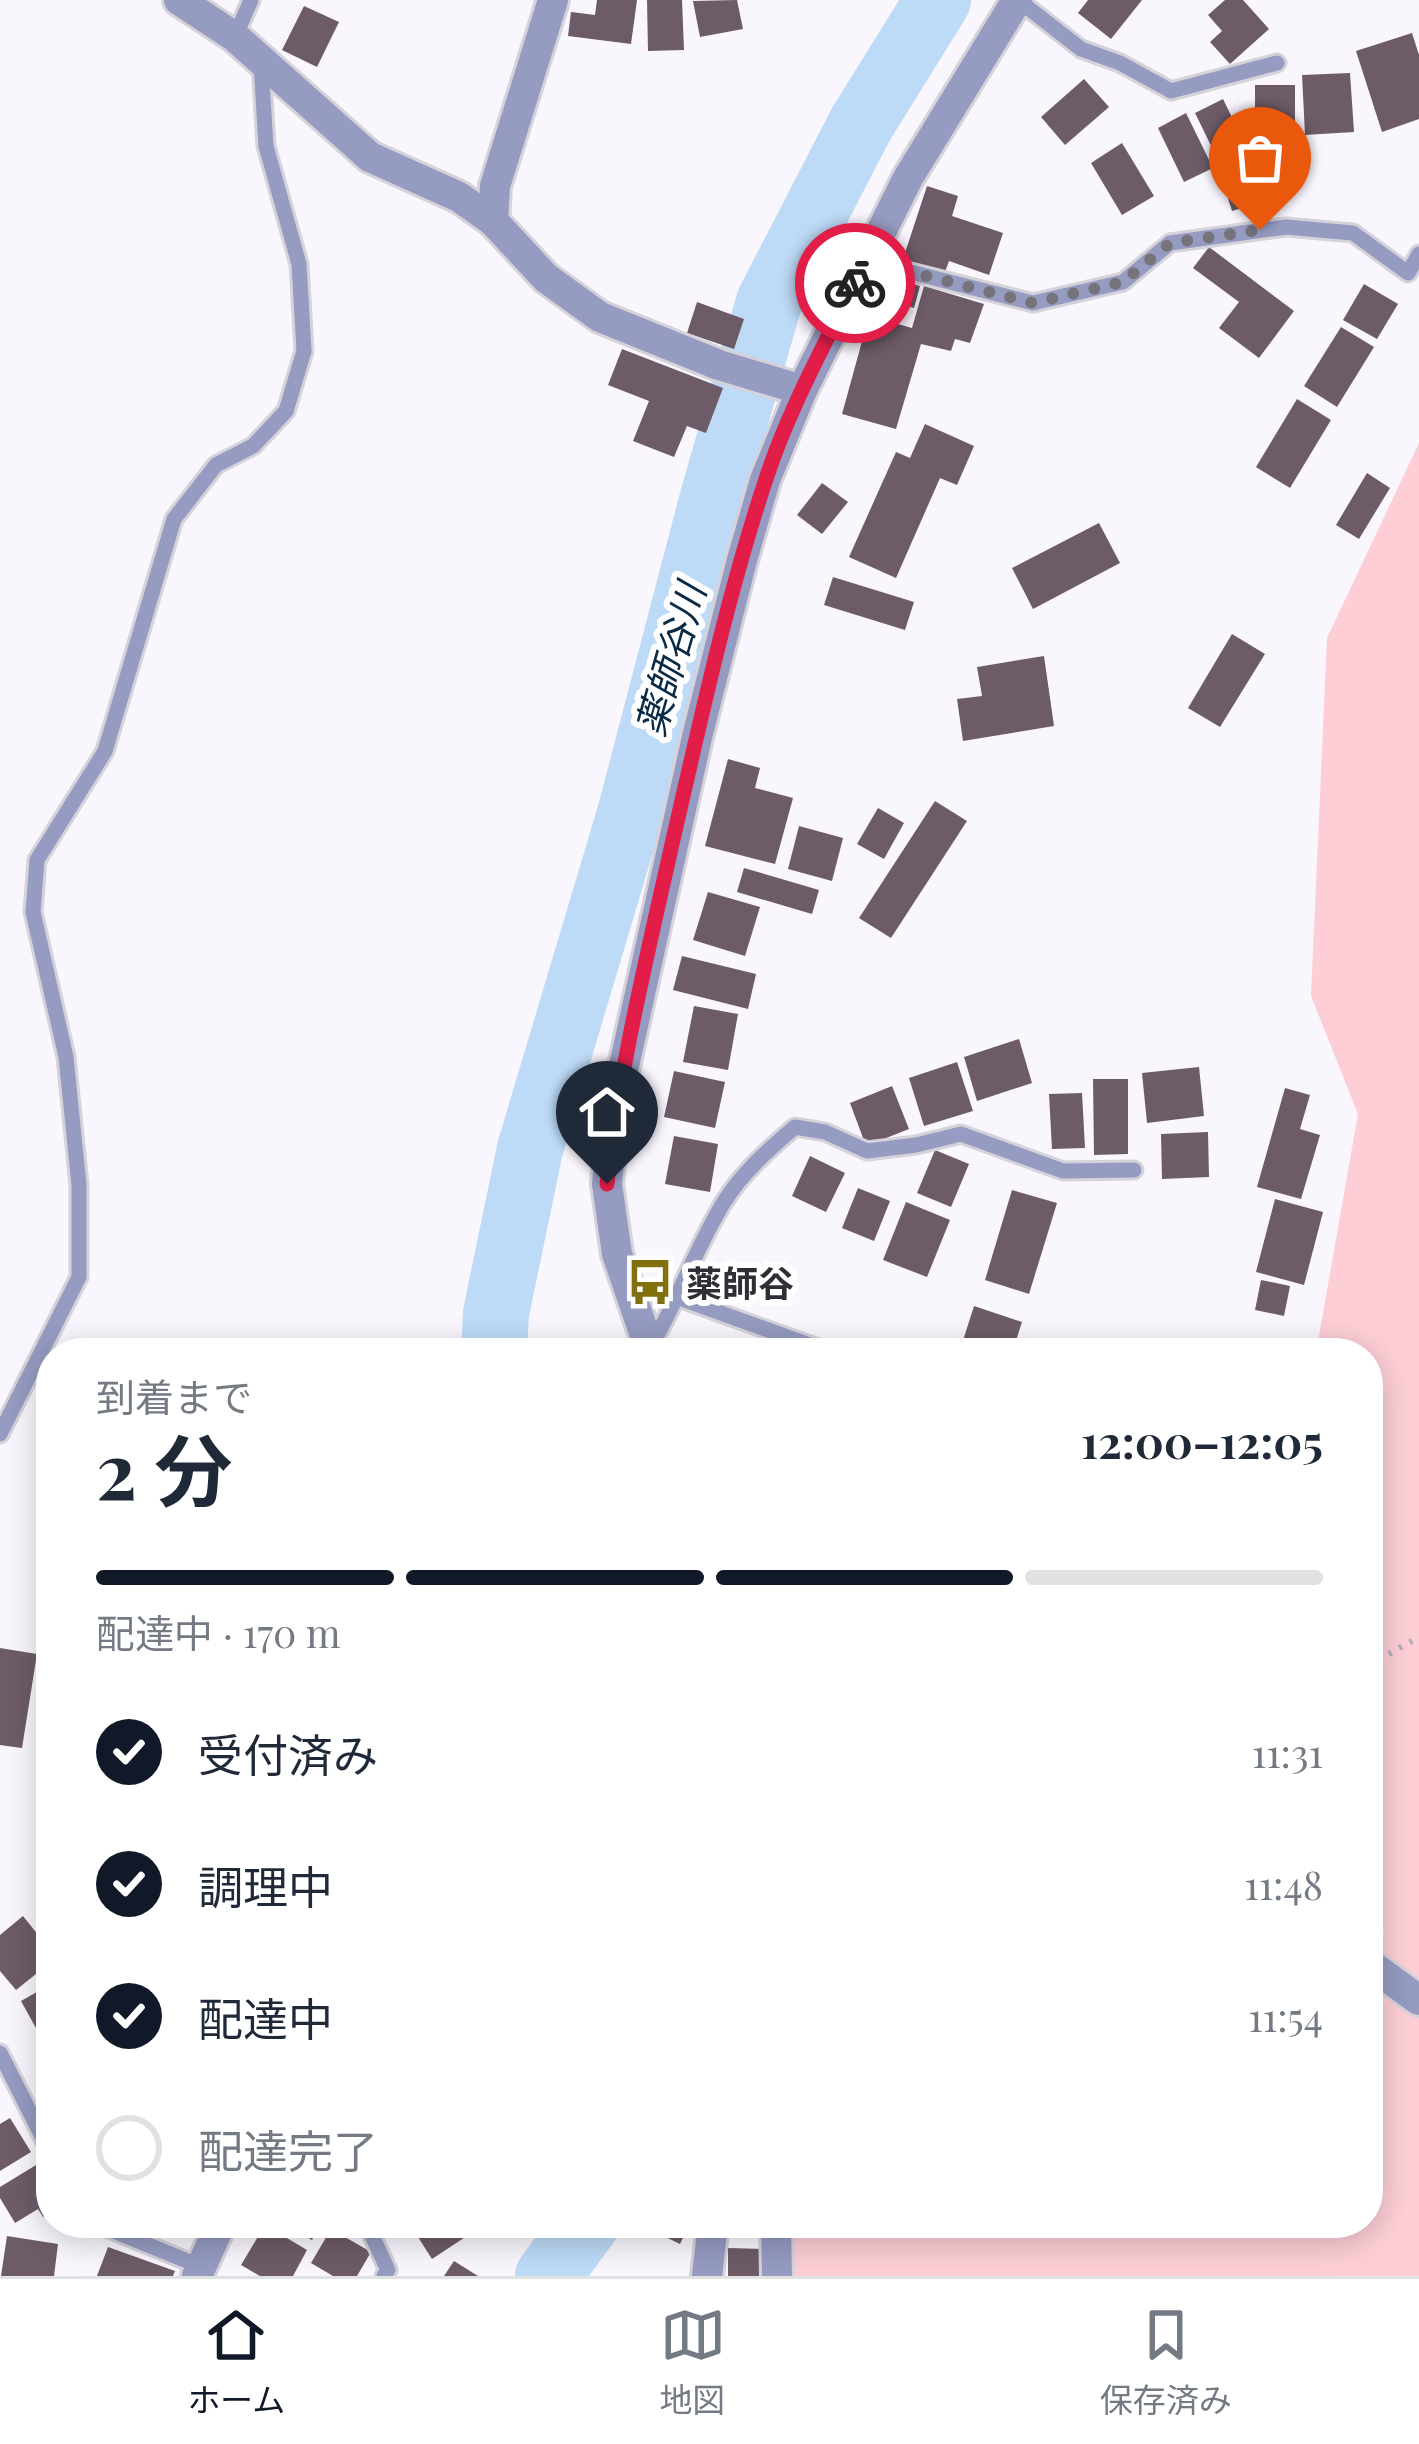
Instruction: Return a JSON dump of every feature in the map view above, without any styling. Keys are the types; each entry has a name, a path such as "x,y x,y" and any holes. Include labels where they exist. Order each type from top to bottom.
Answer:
{"street":[{"path":"179,0 235,38 370,158 459,197 493,221 546,278 600,317 719,365 789,387"},
{"path":"493,221 495,186 554,0"},
{"path":"646,1338 617,1254 607,1184 614,1111 697,737 789,387 867,261 908,178 1018,0"},
{"path":"1383,1975 1419,2000"},
{"path":"199,2271 214,2238"},
{"path":"707,2276 711,2238"},
{"path":"776,2238 777,2276"}],"lane":[{"path":"235,38 251,0"},
{"path":"1018,0 1082,49 1171,91 1277,63"},
{"path":"48,1338 79,1277 79,1185 67,1058 33,912 37,860 105,751 174,519 216,465 253,446 286,411 304,351 299,265 266,146 261,61"},
{"path":"867,261 1033,303 1123,282 1170,243 1234,233 1286,227 1353,233 1408,273 1419,254"},
{"path":"657,1338 724,1202 761,1156 795,1127 825,1132 867,1151 961,1134 1063,1171 1134,1170"},
{"path":"679,1298 790,1338"},
{"path":"0,1434 36,1362"},
{"path":"0,2053 36,2124"},
{"path":"127,2238 199,2271"},
{"path":"373,2238 388,2270 384,2276"}],"path":[{"path":"1383,1657 1419,1637"}],"shaded area":[{"path":"1419,443 1419,2276 785,2276 777,2238 1383,2238 1383,1338 1319,1338 1358,1114 1311,996 1327,638"}],"building":[{"path":"597,0 637,0 631,44 568,36 571,12 595,15"},
{"path":"647,0 682,0 684,50 648,51"},
{"path":"737,0 743,29 700,37 693,1"},
{"path":"1088,0 1142,0 1111,39 1078,13"},
{"path":"1225,0 1243,0 1269,29 1230,64 1210,42 1222,31 1208,15"},
{"path":"304,6 339,22 317,67 282,50"},
{"path":"1412,33 1419,55 1419,119 1382,132 1356,51"},
{"path":"1350,73 1354,132 1305,135 1302,75"},
{"path":"1084,79 1109,107 1065,145 1041,117"},
{"path":"1255,85 1295,85 1295,140 1255,141"},
{"path":"1223,99 1247,148 1219,162 1195,113"},
{"path":"1186,113 1213,168 1184,182 1158,128"},
{"path":"1122,143 1154,196 1122,215 1091,163"},
{"path":"1262,177 1268,200 1232,211 1225,189"},
{"path":"927,186 958,196 952,216 1003,233 989,275 949,261 944,275 902,262"},
{"path":"1209,247 1294,311 1259,358 1219,328 1239,302 1193,268"},
{"path":"872,273 920,286 914,308 867,294"},
{"path":"1364,284 1398,304 1377,339 1343,320"},
{"path":"924,286 984,304 970,343 955,339 951,351 921,344 896,429 842,414 869,316 912,328"},
{"path":"697,302 744,319 734,349 687,333"},
{"path":"1341,327 1374,347 1337,407 1304,386"},
{"path":"622,349 723,388 706,433 687,426 674,457 633,441 649,401 608,385"},
{"path":"1297,399 1331,420 1290,488 1256,467"},
{"path":"925,424 974,446 957,485 940,478 896,578 849,557 896,452 910,458"},
{"path":"1367,473 1390,488 1359,539 1336,525"},
{"path":"822,483 848,502 822,534 797,515"},
{"path":"1099,523 1120,563 1033,609 1012,568"},
{"path":"833,577 914,602 905,630 824,605"},
{"path":"1232,634 1265,654 1220,727 1188,708"},
{"path":"1044,656 1054,726 963,741 957,699 982,696 977,667"},
{"path":"728,759 760,768 755,788 793,798 775,864 705,846"},
{"path":"935,801 967,821 891,938 859,918"},
{"path":"878,808 904,823 884,859 857,844"},
{"path":"799,826 843,838 832,881 788,869"},
{"path":"744,868 819,890 812,914 737,892"},
{"path":"708,892 760,907 745,956 693,940"},
{"path":"682,956 756,974 748,1009 673,990"},
{"path":"694,1006 738,1014 728,1070 683,1062"},
{"path":"1019,1039 1032,1083 977,1101 964,1057"},
{"path":"957,1062 973,1111 924,1126 909,1078"},
{"path":"1199,1067 1204,1116 1147,1123 1142,1073"},
{"path":"674,1071 725,1082 715,1128 664,1117"},
{"path":"1093,1079 1128,1079 1128,1154 1094,1155"},
{"path":"892,1086 909,1129 866,1146 850,1103"},
{"path":"1285,1088 1310,1095 1300,1129 1320,1135 1301,1199 1257,1187"},
{"path":"1082,1093 1085,1148 1052,1149 1049,1094"},
{"path":"1208,1132 1209,1177 1162,1179 1161,1134"},
{"path":"674,1136 718,1144 710,1192 665,1184"},
{"path":"935,1150 969,1164 951,1207 917,1193"},
{"path":"810,1156 845,1173 826,1212 792,1196"},
{"path":"858,1188 890,1201 874,1241 842,1228"},
{"path":"1012,1190 1057,1203 1029,1294 985,1280"},
{"path":"1275,1199 1323,1212 1304,1285 1256,1272"},
{"path":"906,1202 950,1220 927,1277 883,1260"},
{"path":"1261,1280 1290,1286 1284,1316 1255,1310"},
{"path":"974,1306 1022,1322 1017,1338 964,1338"},
{"path":"0,1648 36,1654 22,1748 0,1745"},
{"path":"23,1916 36,1932 36,1974 16,1990 0,1971 0,1935"},
{"path":"36,1992 36,2028 21,2001"},
{"path":"10,2118 31,2152 0,2171 0,2124"},
{"path":"36,2165 36,2210 15,2223 0,2198 0,2187"},
{"path":"7,2236 58,2244 54,2276 1,2276"},
{"path":"257,2238 287,2238 307,2250 293,2276 260,2276 241,2265"},
{"path":"326,2238 347,2238 371,2252 357,2276 333,2276 311,2263"},
{"path":"419,2238 464,2238 432,2259"},
{"path":"108,2247 175,2271 173,2276 97,2276"},
{"path":"728,2248 765,2249 765,2276 728,2276"},
{"path":"454,2261 478,2276 444,2276"}],"waterway":[{"name":"薬師谷川","path":"495,1338 530,1149 630,814 769,302 861,124 938,0"},
{"name":"薬師谷川","path":"548,2276 576,2238"}],"way so far":[{"path":"855,283 867,261 1033,303 1123,282 1170,243 1260,230"}],"place":[{"name":"薬師谷","path":"650,1282"}],"route":[{"path":"607,1184 614,1111 647,953 742,560 777,450 855,283"}]}
